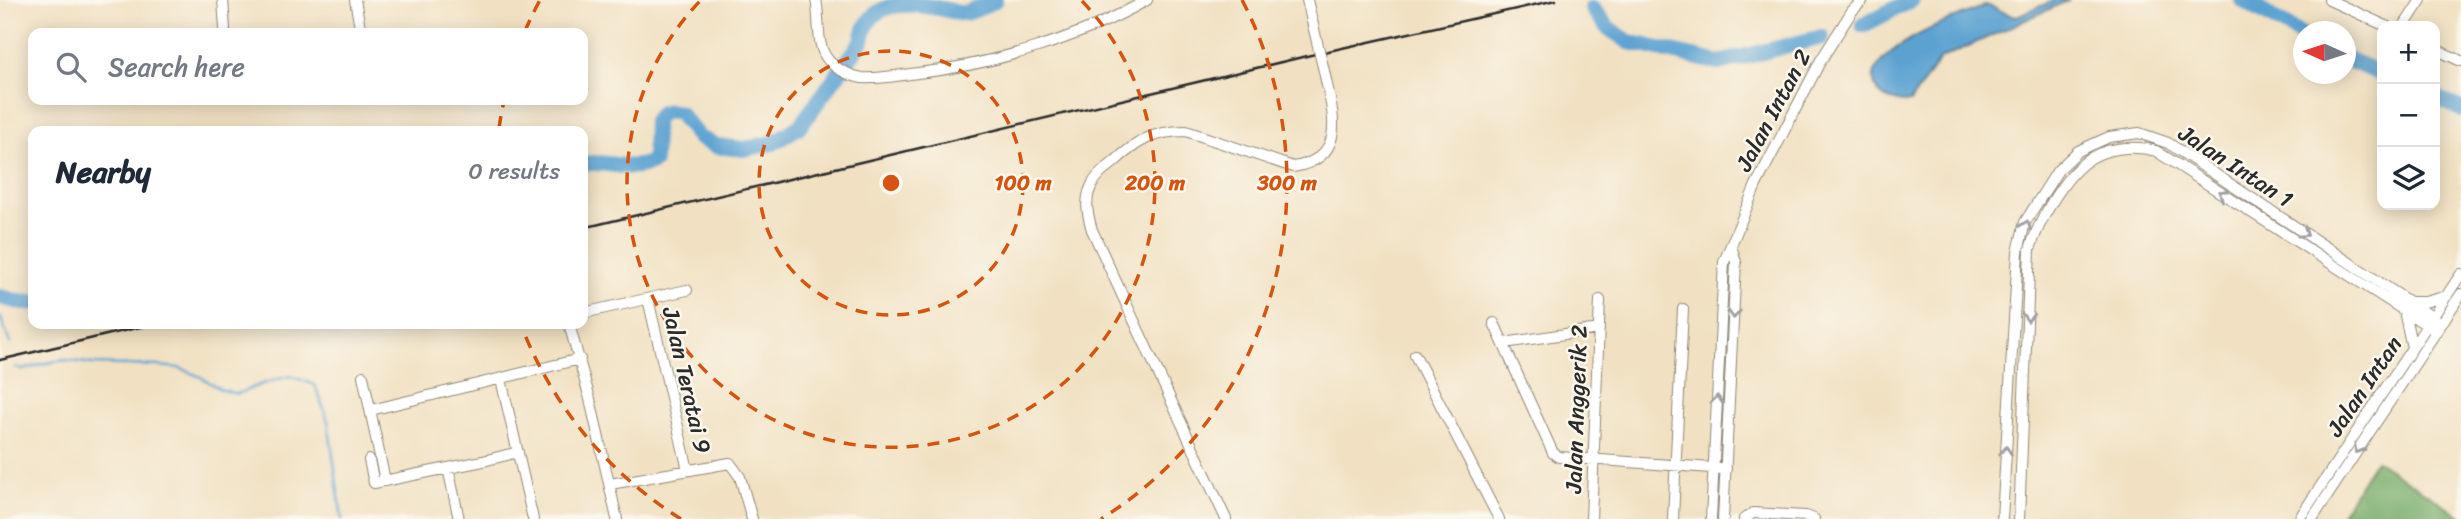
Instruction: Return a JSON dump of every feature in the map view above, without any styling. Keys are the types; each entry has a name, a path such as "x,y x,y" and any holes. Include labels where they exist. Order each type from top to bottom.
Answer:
{"street":[{"path":"223,0 225,28"},
{"path":"355,0 360,28"},
{"path":"816,0 821,48 826,58 848,74 861,78 936,72 984,61 1086,30 1147,0"},
{"path":"1226,519 1092,230 1087,214 1087,200 1096,177 1133,145 1149,136 1171,131 1186,131 1293,167 1318,159 1331,145 1335,131 1307,0"},
{"name":"Jalan Intan 2","path":"1711,519 1724,262 1755,185 1821,60 1852,11 1863,0"},
{"path":"2329,0 2377,22"},
{"path":"2407,21 2421,0"},
{"path":"2440,51 2461,61"},
{"name":"Jalan Intan 1","path":"2002,519 2018,252 2025,222 2058,170 2078,151 2109,137 2139,133 2168,143 2406,306"},
{"name":"Jalan Intan 1","path":"2019,519 2030,249 2045,214 2077,170 2096,155 2142,147 2156,152 2434,324"},
{"name":"Jalan Intan 2","path":"1723,519 1736,262 1731,246"},
{"name":"Jalan Intan","path":"2312,519 2434,324 2461,274"},
{"path":"588,312 687,290"},
{"name":"Jalan Intan","path":"2299,519 2412,348 2461,294"},
{"path":"2412,348 2406,306 2447,296"},
{"name":"Jalan Teratai 9","path":"648,299 688,470"},
{"name":"Jalan Anggerik 2","path":"1591,519 1600,300"},
{"path":"1673,519 1683,309"},
{"path":"1494,323 1553,453 1559,457 1726,470"},
{"path":"571,329 617,519"},
{"path":"1504,343 1599,329"},
{"path":"1415,355 1499,519"},
{"path":"371,410 580,359"},
{"path":"363,376 385,481"},
{"path":"501,379 533,519"},
{"path":"369,460 374,483 518,452"},
{"path":"610,484 730,463 740,477 752,519"},
{"path":"448,468 459,519"},
{"path":"1744,519 1753,513 1806,516 1814,519"}],"green space":[{"path":"2376,460 2461,516 2461,519 2338,519"}],"water":[{"path":"2055,0 2069,0 1940,59 1910,102 1886,98 1876,88 1874,74 1882,61 1915,36 1987,5 2015,17"}],"waterway":[{"path":"588,163 637,166 654,161 655,121 661,113 669,111 679,113 699,138 716,146 744,149 773,143 800,126 862,41 872,18 880,11 890,7 915,5 965,13 995,0"},
{"path":"1863,25 1912,0"},
{"path":"2242,0 2293,30"},
{"path":"1592,8 1607,27 1629,42 1719,63 1822,37"},
{"path":"2356,63 2377,72"},
{"path":"2440,99 2461,109"},
{"path":"0,297 28,303"},
{"path":"0,316 10,343"},
{"path":"16,367 23,370 65,360 179,368 220,389 237,394 290,376 315,385 328,421 342,519"}],"railway":[{"path":"588,227 1311,55 1556,0"},
{"path":"0,360 132,329"}]}
